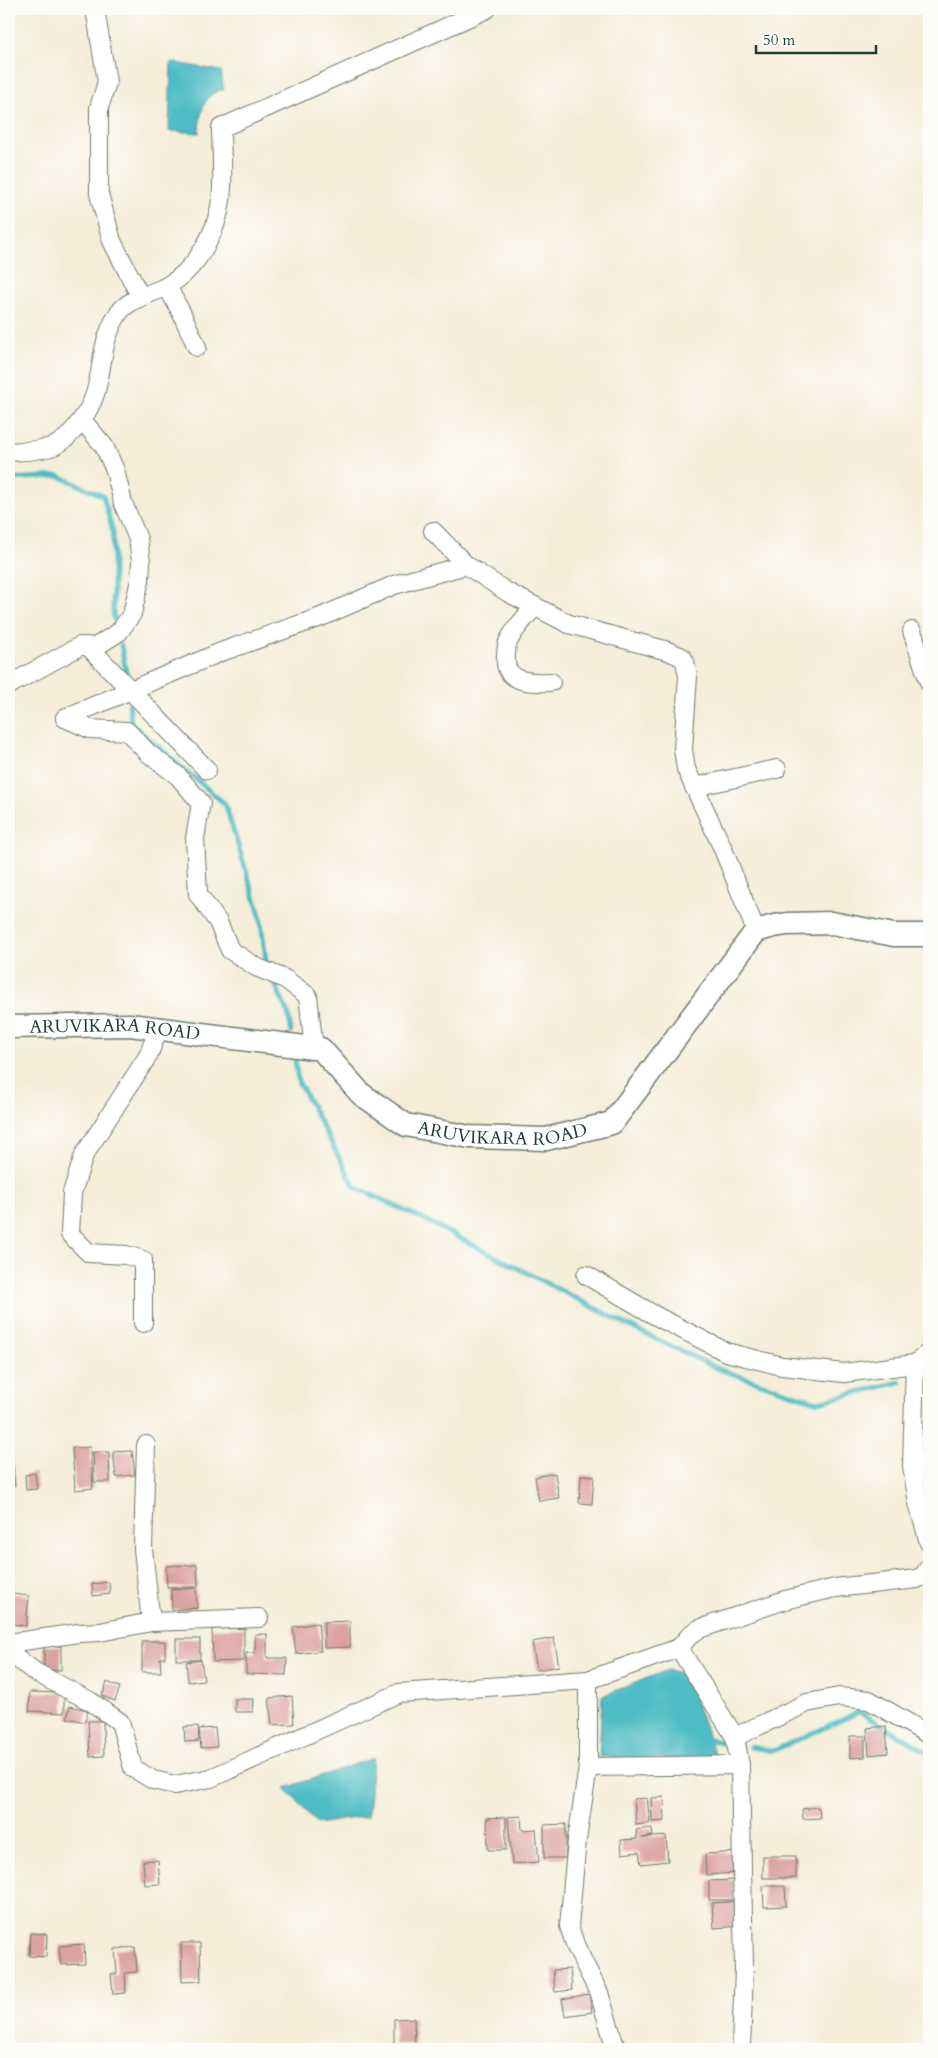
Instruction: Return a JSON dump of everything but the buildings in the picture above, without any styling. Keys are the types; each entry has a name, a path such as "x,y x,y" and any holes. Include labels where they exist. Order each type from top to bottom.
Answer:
{"main road":[{"path":"756,931 787,924 832,923 894,935 929,935"},
{"name":"ARUVIKARA ROAD","path":"9,1027 130,1025 314,1048 320,1050 361,1094 406,1125 470,1137 546,1139 612,1123 756,931"}],"street":[{"path":"95,9 107,82 99,108 99,194 112,241 138,292 145,295"},
{"path":"9,452 53,446 63,441 82,420 95,394 103,347 114,322 124,306 167,286 187,272 210,237 221,200 221,128 487,9"},
{"path":"167,286 197,346"},
{"path":"82,420 104,446 115,470 123,503 138,539 141,561 140,580 132,614 119,632 92,649"},
{"path":"433,531 466,565 507,592 569,624 668,651 682,657 688,676 683,749 686,769 723,849 756,931"},
{"path":"314,1048 308,996 285,979 256,967 230,950 218,922 198,894 196,838 201,803 178,776 148,753 127,731 90,729 65,718 221,652 321,617 394,585 466,565"},
{"path":"535,606 509,640 506,648 506,665 513,677 518,680 535,683 551,682"},
{"path":"912,631 929,682"},
{"path":"9,685 84,645 92,649 207,770"},
{"path":"694,787 777,769"},
{"path":"143,1323 143,1260 126,1255 88,1253 70,1234 70,1226 72,1193 84,1155 148,1056 159,1028"},
{"path":"586,1275 656,1316 726,1352 782,1366 844,1373 916,1364 929,1352"},
{"path":"916,1364 912,1466 918,1504 929,1543"},
{"path":"146,1445 143,1549 151,1622"},
{"path":"9,1652 35,1672 90,1701 120,1722 133,1768 153,1780 175,1785 211,1778 400,1693 588,1680 679,1648 698,1629 741,1614 785,1600 836,1588 917,1579 924,1575 929,1567"},
{"path":"9,1643 78,1633 100,1632 151,1622 259,1618"},
{"path":"679,1648 735,1737 740,1764 744,1969 741,2049"},
{"path":"588,1680 588,1767 577,1840 569,1926 576,1947 599,1993 616,2049"},
{"path":"735,1737 807,1703 839,1697 869,1700 929,1734"},
{"path":"588,1767 740,1764"}],"water":[{"path":"171,62 221,71 224,90 217,91 207,99 200,119 199,133 169,131"},
{"path":"668,1670 685,1674 717,1760 599,1757 602,1696"},
{"path":"373,1758 368,1816 317,1824 285,1788"}],"waterway":[{"path":"9,479 59,476 103,496 113,532 114,619"},
{"path":"121,645 127,677"},
{"path":"129,704 131,723 225,804 260,915 267,967"},
{"path":"273,979 289,1016 291,1031"},
{"path":"295,1060 298,1081 355,1187 427,1221 635,1329 721,1370 818,1402 900,1382"},
{"path":"751,1747 773,1751 859,1712 929,1753"},
{"path":"705,1739 721,1742"}]}
